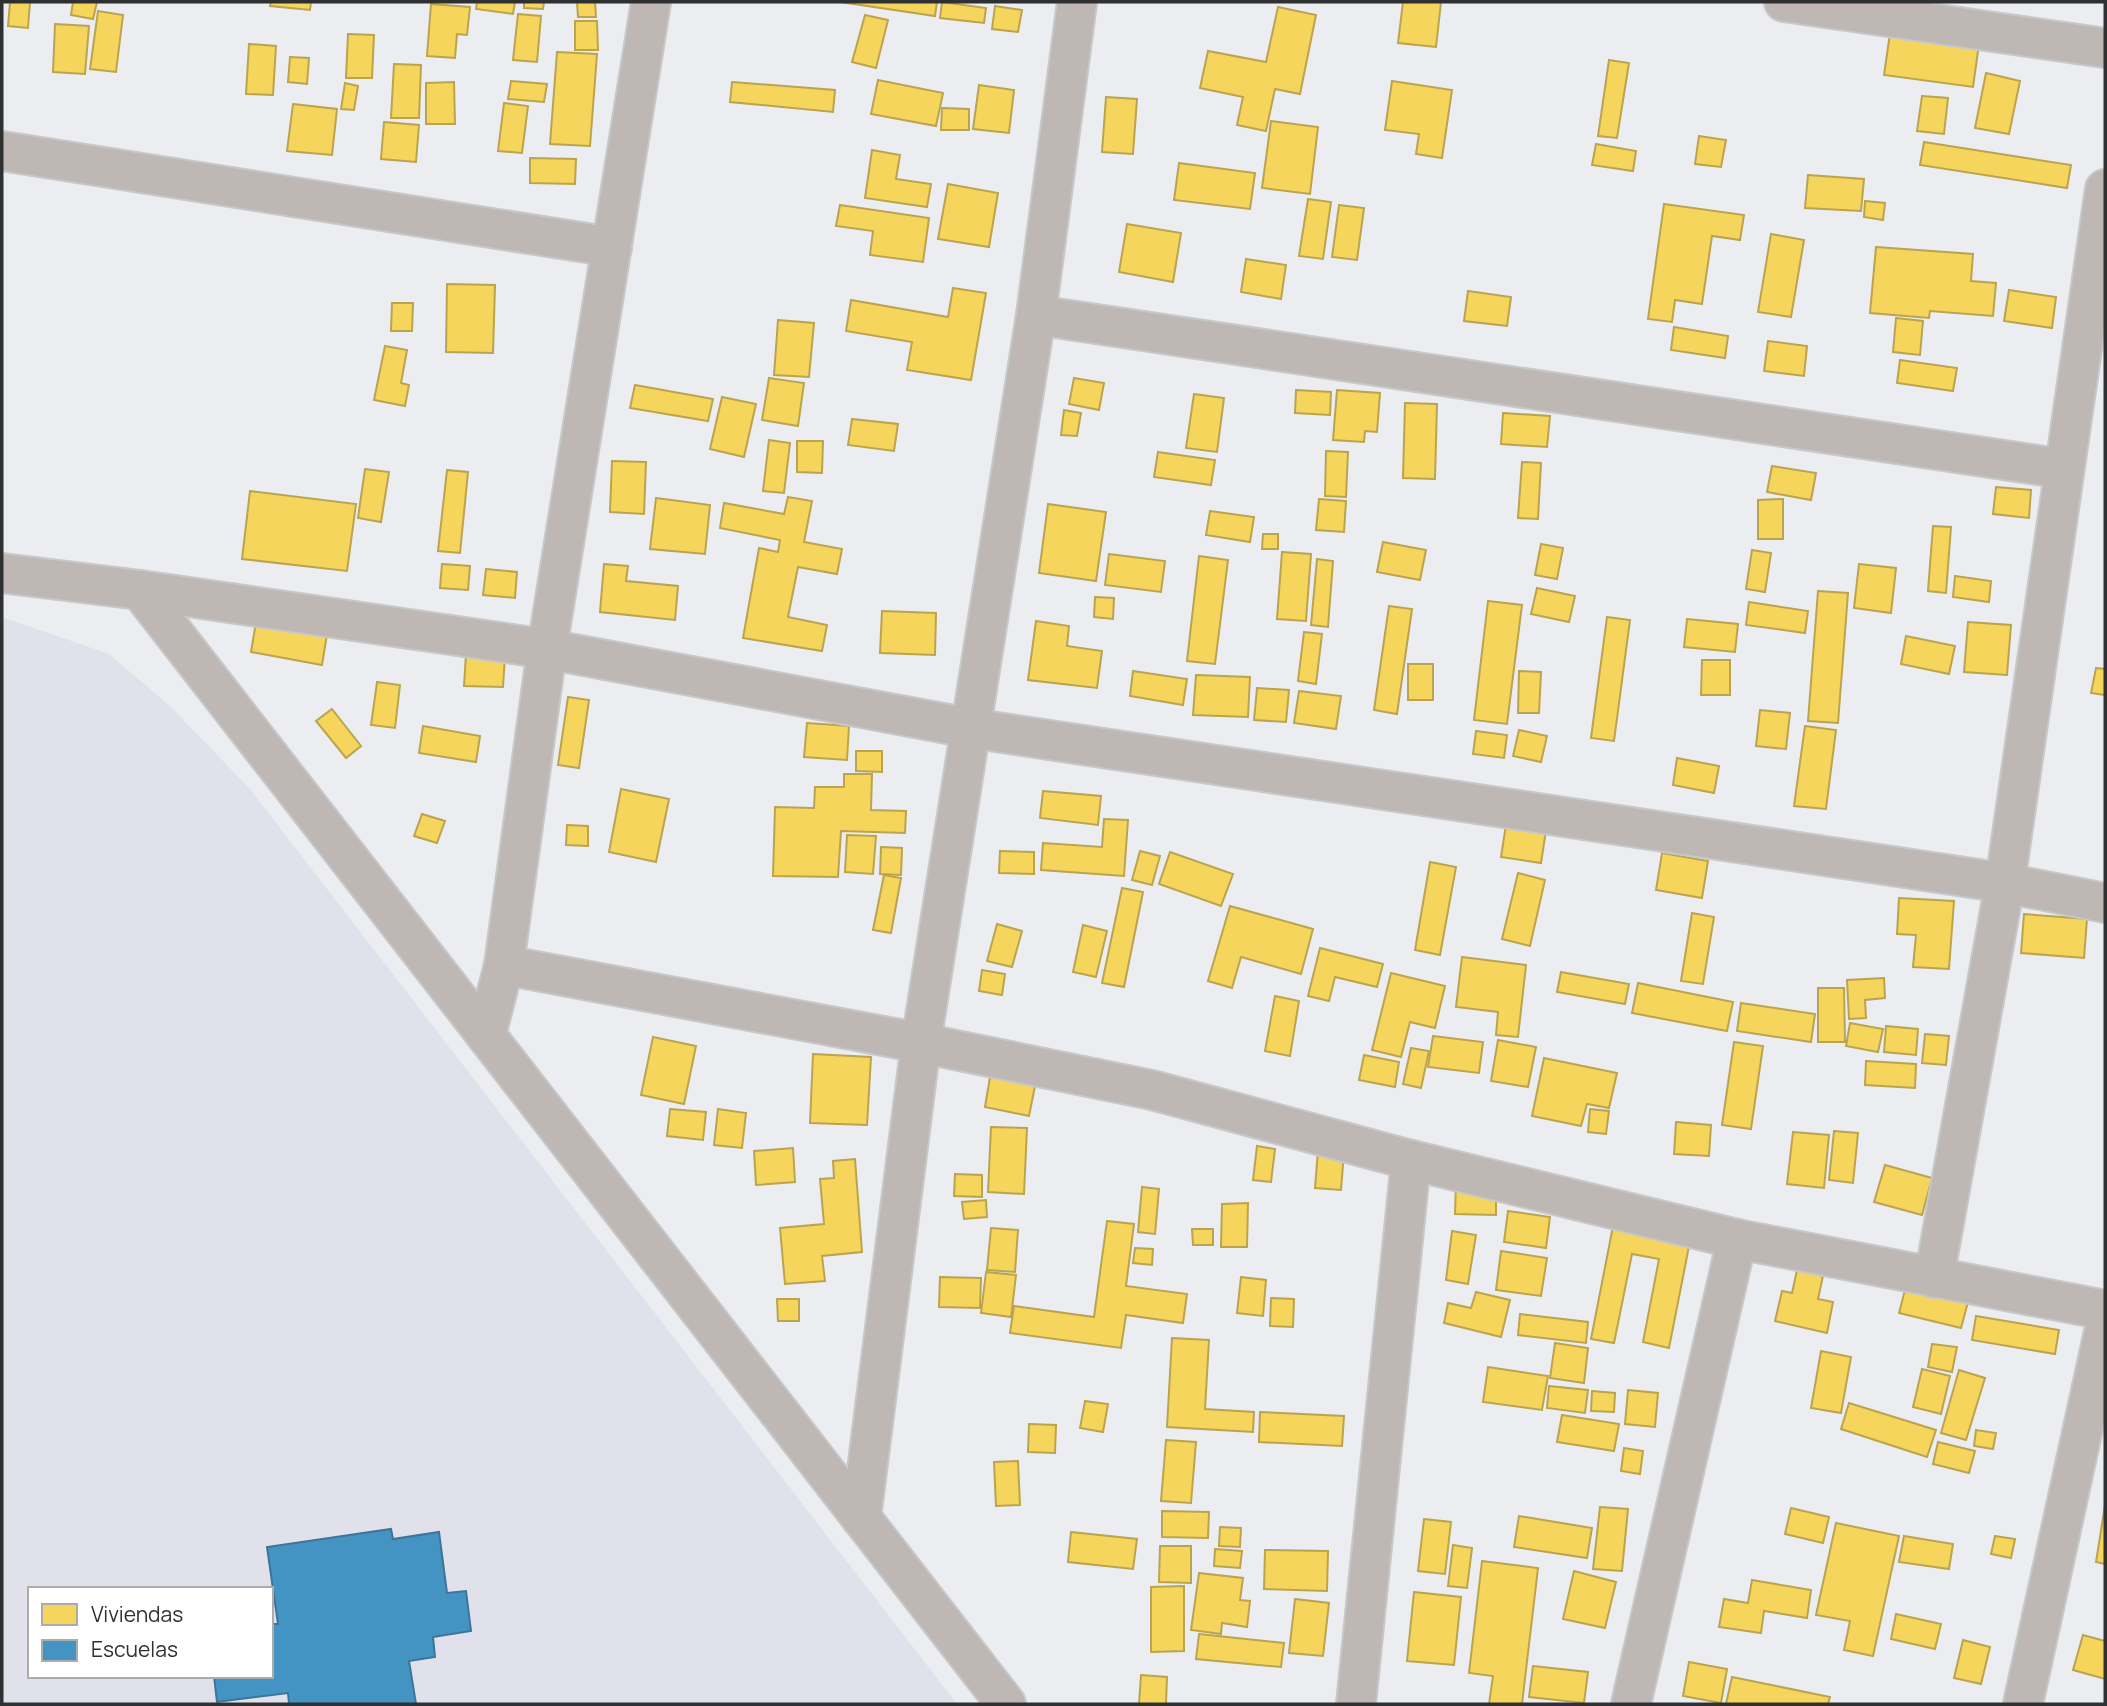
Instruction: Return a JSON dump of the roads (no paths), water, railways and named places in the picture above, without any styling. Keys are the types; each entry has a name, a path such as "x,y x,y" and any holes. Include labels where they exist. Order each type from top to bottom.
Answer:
{"street":[{"path":"486,1035 504,965 547,649 651,2"},
{"path":"861,1518 921,1043 1036,315 1077,2"},
{"path":"1784,2 2105,48"},
{"path":"2,151 612,247"},
{"path":"1934,1278 2005,883 2105,189"},
{"path":"1036,315 2064,469"},
{"path":"2,573 140,590 547,649 969,728 2005,883 2105,903"},
{"path":"140,590 1006,1704"},
{"path":"504,965 921,1043 1152,1090 1411,1160 1737,1239 2105,1310"},
{"path":"1356,1704 1411,1160"},
{"path":"1631,1704 1737,1239"},
{"path":"2023,1704 2105,1327"}]}
